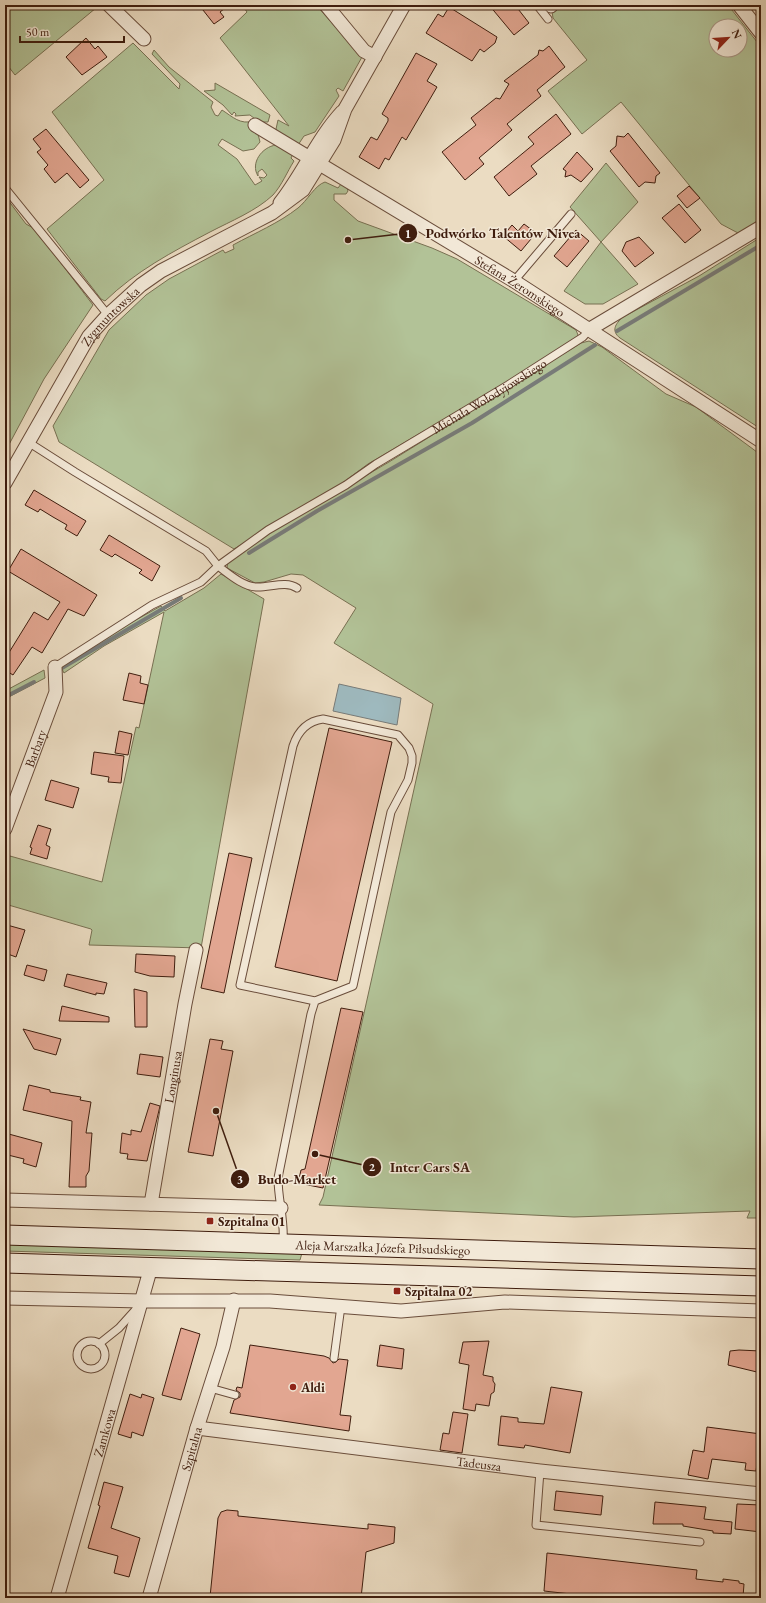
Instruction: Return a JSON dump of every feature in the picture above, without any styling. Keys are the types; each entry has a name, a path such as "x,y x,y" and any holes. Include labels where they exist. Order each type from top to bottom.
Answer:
{"main road":[{"name":"Aleja Marszałka Józefa Piłsudskiego","path":"5,1235 761,1259"},
{"name":"Aleja Marszałka Józefa Piłsudskiego","path":"5,1263 761,1286"}],"street":[{"path":"109,5 144,39"},
{"path":"326,5 364,51 374,57"},
{"name":"Zygmuntowska","path":"5,483 89,336 108,315 141,285 161,271 275,210 304,190 315,161 337,136 345,109 404,5"},
{"path":"739,5 761,33"},
{"name":"Stefana Żeromskiego","path":"255,125 514,281 761,441"},
{"name":"Michała Wołodyjowskiego","path":"590,329 761,227"},
{"name":"Barbary","path":"5,830 56,692 55,667"},
{"name":"Longinusa","path":"151,1204 185,1004 196,950"},
{"path":"5,1200 281,1208"},
{"name":"Zamkowa","path":"57,1598 151,1267"},
{"path":"5,1298 142,1301 234,1300 401,1311 505,1302 761,1311"},
{"name":"Szpitalna","path":"149,1598 197,1428 223,1347 234,1300"},
{"name":"Tadeusza","path":"197,1428 540,1471 761,1494"}],"lane":[{"path":"537,5 550,10"},
{"path":"5,188 108,315"},
{"path":"514,281 571,214"},
{"name":"Michała Wołodyjowskiego","path":"55,667 152,605 201,582 218,566 268,530 346,485 376,464 508,385 583,337 590,329"},
{"path":"28,442 206,552 218,566 240,582 255,587 293,585 296,588"},
{"path":"323,719 398,735 409,748 412,764 408,780 391,812 354,986 315,1001 240,985 293,746 302,729 313,722 323,719"},
{"path":"283,1244 284,1228 278,1178 315,1001"},
{"path":"99,1344 119,1328 142,1301"},
{"path":"334,1358 341,1306"},
{"path":"210,1388 235,1395"},
{"path":"540,1471 536,1524 700,1542"}],"green space":[{"path":"5,5 93,5 96,8 15,75 5,62"},
{"path":"242,5 316,5 362,57 343,91 338,88 336,90 339,96 315,132 304,136 298,145 277,132 276,129 278,120 289,126 220,38 247,12"},
{"path":"551,5 728,5 738,18 708,18 708,58 748,58 748,30 761,47 761,220 738,233 721,224 621,102 582,134 548,91 587,60 553,18"},
{"path":"133,43 179,89 180,84 152,54 154,50 169,67 213,102 211,107 215,115 218,116 222,110 233,118 241,121 249,122 254,121 255,119 250,115 235,116 236,114 234,112 232,115 223,105 204,91 215,90 215,83 270,115 268,122 261,122 258,134 260,142 254,149 243,151 222,139 218,145 237,159 255,185 262,181 259,177 264,178 267,175 262,169 258,172 258,176 255,166 259,156 266,149 276,145 293,154 291,158 294,161 279,187 266,201 243,215 196,239 142,271 105,301 101,299 47,229 104,180 52,112"},
{"path":"606,163 638,202 601,242 570,207"},
{"path":"325,182 338,188 341,184 347,188 348,191 346,194 334,194 334,200 358,221 432,248 457,259 576,330 578,335 577,338 507,382 368,464 337,487 234,549 59,442 53,426 109,330 146,295 169,279 223,250 225,253 234,249 233,245 267,228 298,208 318,186"},
{"path":"5,196 26,224 35,229 93,305 44,379 5,452"},
{"path":"761,237 761,429 620,338 616,333 615,328 623,317 699,276"},
{"path":"601,242 638,284 603,304 585,304 564,291"},
{"path":"589,341 602,347 666,394 696,407 761,455 761,1218 747,1218 750,1211 574,1217 319,1205 323,1197 433,704 334,643 356,608 303,575 291,574 264,582 255,583 227,568 228,561 288,521 389,462 581,343"},
{"path":"221,574 264,599 201,948 89,945 91,929 5,904 5,870 10,856 102,882 136,727 139,728 164,612 104,646 64,673 61,667 116,631 161,606 165,611 204,588"},
{"path":"44,670 45,678 5,699 5,691"},
{"path":"5,1243 302,1253 300,1260 5,1251"}],"water":[{"path":"339,684 401,698 397,725 333,711"}],"building":[{"path":"199,5 229,5 220,12 224,17 214,24"},
{"path":"489,5 515,5 529,23 514,35"},
{"path":"449,7 497,37 495,43 484,52 480,49 472,61 426,33 438,14 443,17"},
{"path":"86,38 95,49 98,46 107,57 82,75 66,57"},
{"path":"549,46 565,67 537,90 541,96 507,124 512,130 479,158 484,164 465,180 442,152 476,125 471,118 496,98 500,99 509,84 504,81 538,55 539,50 543,51"},
{"path":"416,53 437,64 427,81 437,87 406,140 402,137 389,160 385,158 379,169 359,157 371,137 377,140 388,121 388,118 382,114"},
{"path":"556,114 571,134 531,166 537,174 509,196 494,177 534,144 528,137"},
{"path":"46,129 89,180 80,188 67,173 55,183 44,169 48,165 37,152 41,149 33,139"},
{"path":"628,133 660,173 656,176 655,183 645,182 639,187 610,151 616,146 617,136 624,137"},
{"path":"577,152 593,169 581,182 571,175 565,177 566,171 563,169"},
{"path":"689,186 700,198 687,208 677,196"},
{"path":"679,204 701,230 685,243 662,218"},
{"path":"524,224 536,233 521,251 503,236 512,225 518,231"},
{"path":"576,230 589,241 567,267 554,256"},
{"path":"639,237 654,253 635,267 622,251 626,242"},
{"path":"34,490 86,521 77,536 65,529 67,525 40,509 38,512 25,505"},
{"path":"109,535 160,566 152,581 139,573 142,570 115,554 112,557 100,550"},
{"path":"21,549 97,595 84,616 68,609 42,653 32,647 13,675 5,670 5,659 34,612 48,620 60,602 8,571"},
{"path":"129,673 141,676 140,683 148,685 144,704 123,700"},
{"path":"329,728 392,742 337,981 275,967"},
{"path":"119,731 132,734 128,755 115,753"},
{"path":"94,752 124,756 121,783 108,782 109,777 91,774"},
{"path":"51,780 79,788 73,808 45,800"},
{"path":"38,825 51,829 46,845 50,847 47,859 30,854 32,848 30,847"},
{"path":"229,853 252,858 224,993 201,988"},
{"path":"7,925 25,930 16,957 5,953 5,932"},
{"path":"136,954 175,956 174,977 150,976 135,972"},
{"path":"27,965 47,970 44,981 24,975"},
{"path":"67,974 107,983 104,994 96,993 96,995 64,986"},
{"path":"134,989 147,992 147,1027 135,1027"},
{"path":"62,1006 109,1017 109,1022 59,1021"},
{"path":"341,1008 363,1012 323,1188 298,1183 301,1170 305,1169"},
{"path":"23,1029 61,1039 56,1055 34,1049"},
{"path":"210,1039 223,1041 221,1049 233,1051 213,1156 188,1152"},
{"path":"140,1054 163,1057 160,1077 137,1074"},
{"path":"29,1085 50,1090 50,1092 81,1097 80,1100 91,1102 86,1133 92,1133 89,1171 86,1176 86,1187 69,1187 72,1121 23,1110"},
{"path":"150,1103 160,1106 147,1161 127,1159 128,1154 120,1153 122,1133 131,1135 131,1130 141,1132"},
{"path":"5,1133 42,1143 36,1167 23,1163 24,1159 8,1155 8,1152 5,1151"},
{"path":"181,1328 200,1334 181,1400 162,1395"},
{"path":"489,1341 483,1375 493,1377 495,1384 494,1392 491,1394 489,1406 476,1404 475,1411 463,1409 469,1365 459,1363 463,1342"},
{"name":"Aldi","path":"250,1345 324,1356 329,1358 333,1363 339,1359 348,1360 340,1415 351,1416 349,1431 230,1413 234,1400 240,1397 240,1393 236,1390 237,1387 242,1388"},
{"path":"380,1345 404,1349 402,1369 377,1366"},
{"path":"730,1351 761,1351 761,1373 728,1365"},
{"path":"551,1387 582,1392 570,1453 525,1445 524,1448 498,1445 501,1416 518,1418 518,1422 544,1424"},
{"path":"130,1394 141,1398 142,1394 154,1398 143,1436 132,1432 131,1438 118,1434"},
{"path":"453,1412 468,1414 462,1453 440,1450 443,1433 449,1434"},
{"path":"707,1427 761,1434 756,1471 745,1470 746,1463 712,1459 708,1479 688,1475 693,1450 704,1452"},
{"path":"104,1482 123,1487 111,1528 140,1538 129,1577 114,1573 118,1556 88,1548 100,1506 98,1505"},
{"path":"556,1491 603,1496 601,1515 554,1510"},
{"path":"655,1502 706,1507 704,1519 732,1522 731,1534 713,1533 713,1531 683,1526 683,1524 653,1524"},
{"path":"737,1504 761,1505 761,1532 735,1529"},
{"path":"227,1510 238,1511 238,1516 368,1529 368,1524 395,1527 394,1543 366,1552 361,1598 210,1597 218,1518 221,1512"},
{"path":"547,1553 697,1570 696,1579 723,1582 723,1579 739,1581 739,1583 744,1584 743,1597 607,1598 544,1591"}],"waterway":[{"path":"617,331 761,245"},
{"path":"249,553 317,511 472,423 595,345"},
{"path":"62,668 181,598"},
{"path":"5,697 34,682"}],"place":[{"name":"Podwórko Talentów Nivea","path":"348,240"},
{"name":"Budo-Market","path":"216,1111"},
{"name":"Inter Cars SA","path":"315,1154"},
{"name":"Szpitalna 01","path":"210,1221"},
{"name":"Szpitalna 02","path":"397,1291"},
{"name":"Aldi","path":"293,1387"}]}
